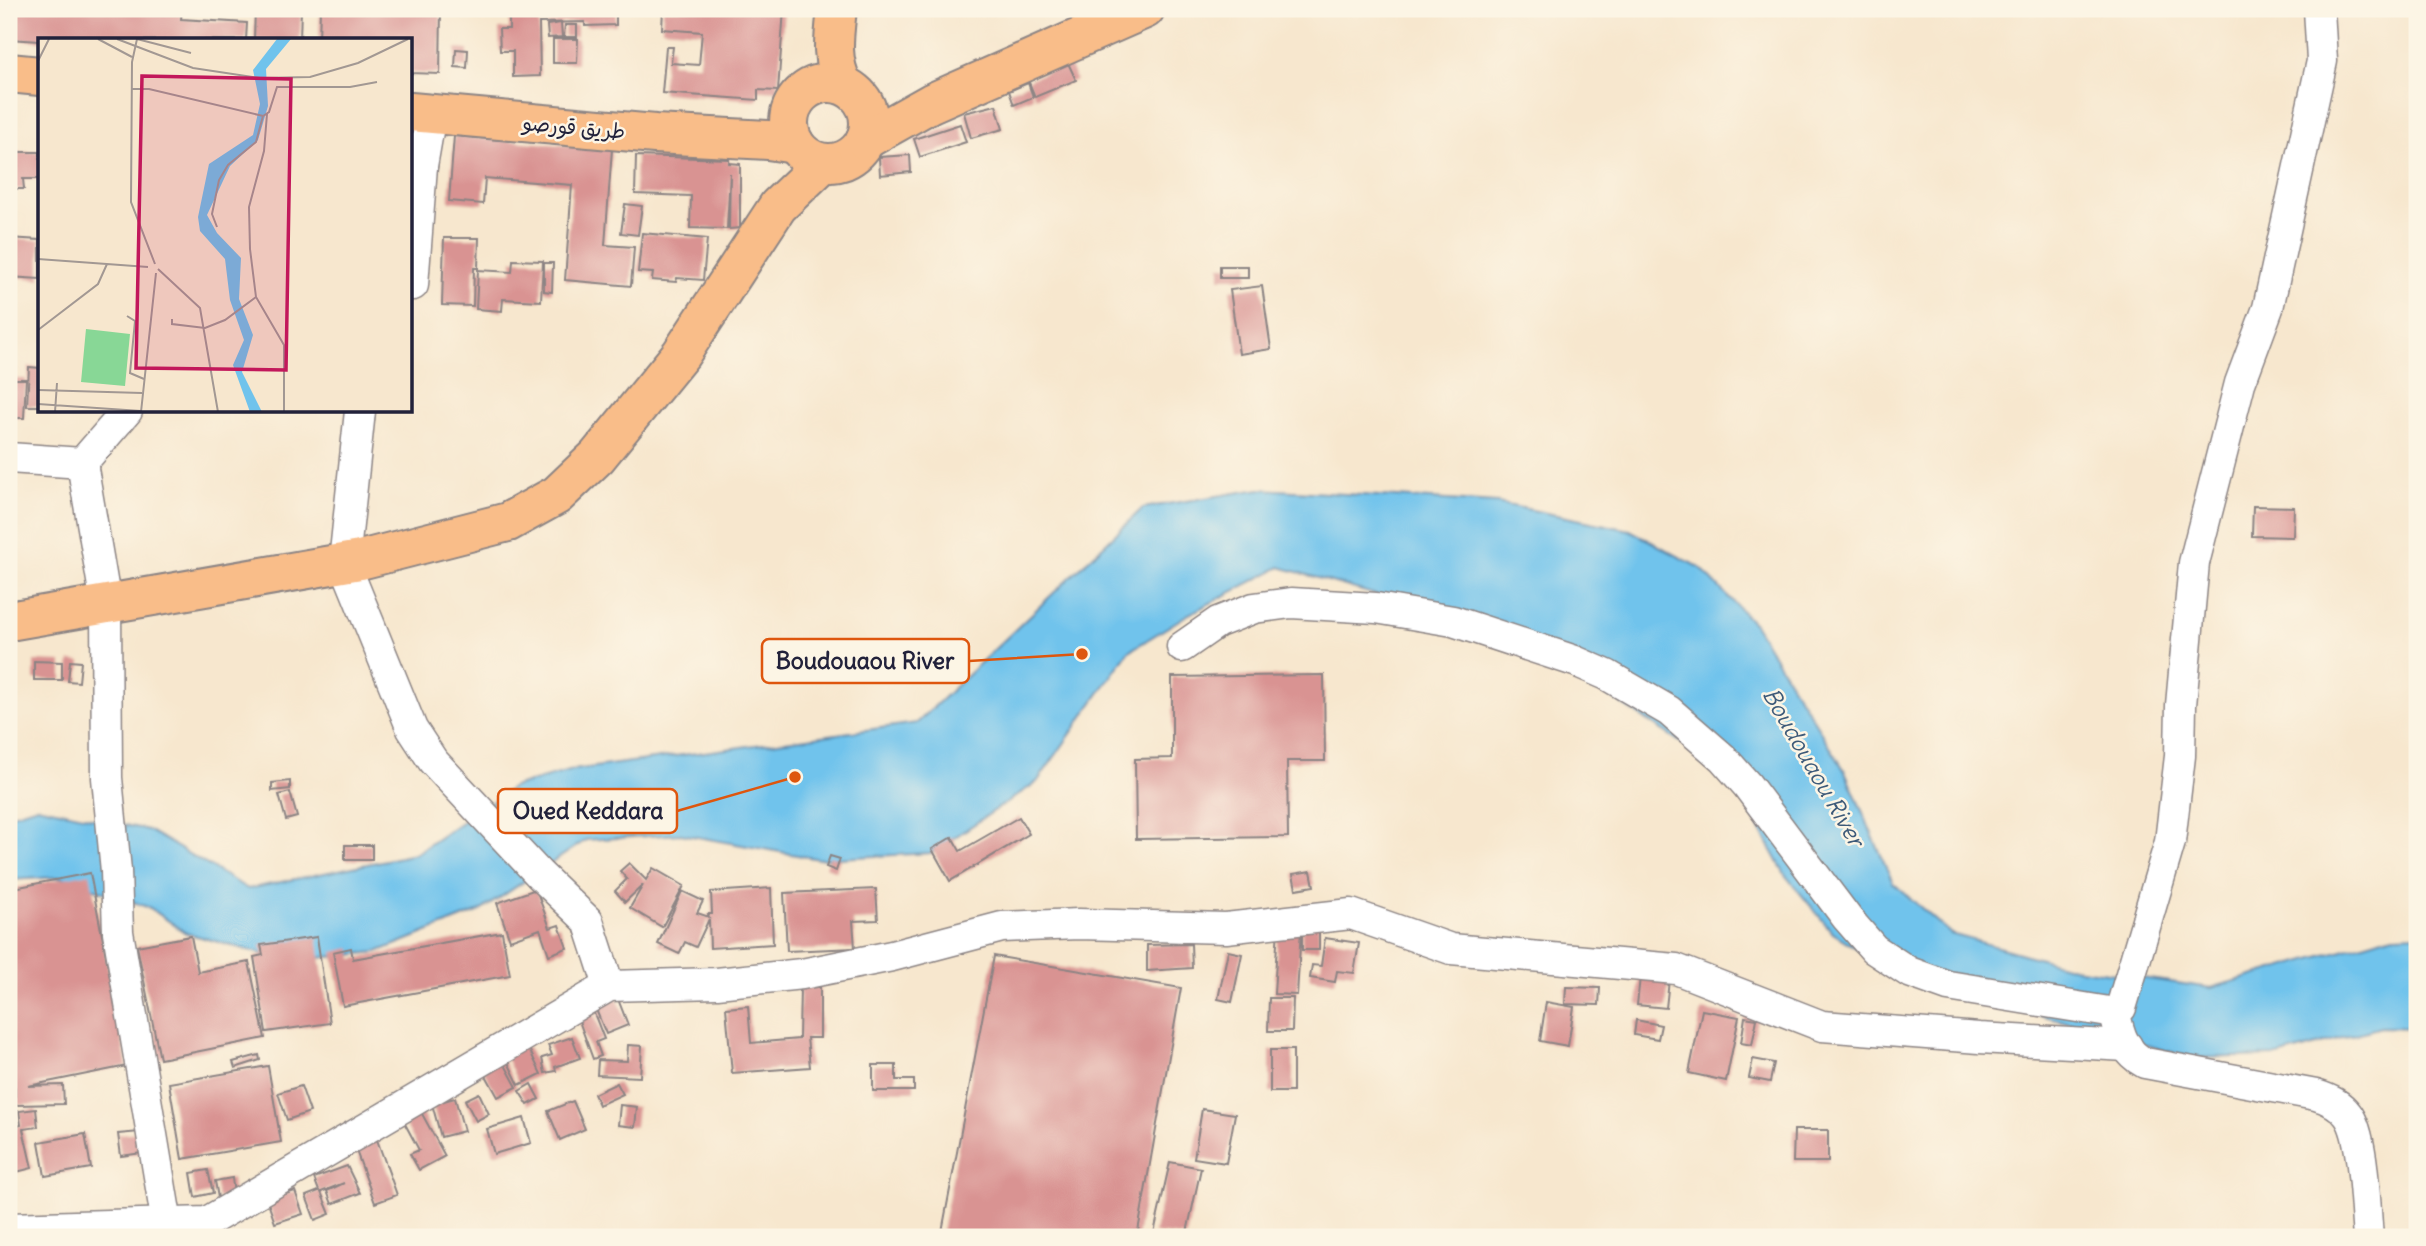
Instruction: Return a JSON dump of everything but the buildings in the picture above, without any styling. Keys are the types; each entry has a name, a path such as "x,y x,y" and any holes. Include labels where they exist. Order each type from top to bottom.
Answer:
{"main road":[{"path":"817,121 835,163 847,159 858,151 865,140 931,103 1145,9"},
{"path":"9,621 344,562 455,537 508,522 557,495 597,457 681,354 756,241 775,182 817,121 836,72 835,26"},
{"path":"9,73 38,76"},
{"path":"817,121 931,103"},
{"name":"طريق قورصو","path":"421,113 655,134 737,138 817,121"}],"street":[{"path":"2319,9 2322,61 2268,308 2240,383 2194,563 2181,705 2180,756 2170,842 2118,1011 2123,1044 2137,1059 2146,1063 2316,1095 2340,1106 2356,1128 2368,1237"},
{"path":"413,261 421,113"},
{"path":"82,463 125,413"},
{"path":"360,413 344,562 412,729 433,761 539,874 588,921 609,986"},
{"path":"9,458 82,463"},
{"path":"82,463 106,604 107,778 117,871 118,932 167,1224"},
{"path":"1182,647 1218,622 1235,614 1254,608 1292,603 1376,608 1427,615 1574,661 1639,692 1697,733 1747,785 1860,934 1891,962 1928,980 1948,986 2118,1011"},
{"path":"9,1228 207,1222 609,986 717,983 802,974 892,956 1002,927 1079,924 1226,928 1351,914 1451,949 1676,969 1822,1027 2127,1046"}],"water":[{"path":"1260,489 1497,503 1630,530 1702,569 1754,624 1845,771 1893,883 1951,934 2073,968 2211,988 2394,935 2417,934 2417,1028 2381,1027 2278,1056 2192,1058 2031,1012 1909,981 1833,933 1786,876 1746,803 1691,749 1563,666 1455,618 1280,567 1187,615 1128,652 1037,782 931,853 819,859 681,834 586,840 480,911 377,952 288,961 186,933 150,908 61,877 9,880 9,815 37,806 148,830 248,889 415,854 513,787 573,770 917,723 1143,508"}],"place":[{"name":"Boudouaou River","path":"1082,654"},
{"name":"Oued Keddara","path":"795,777"}]}
